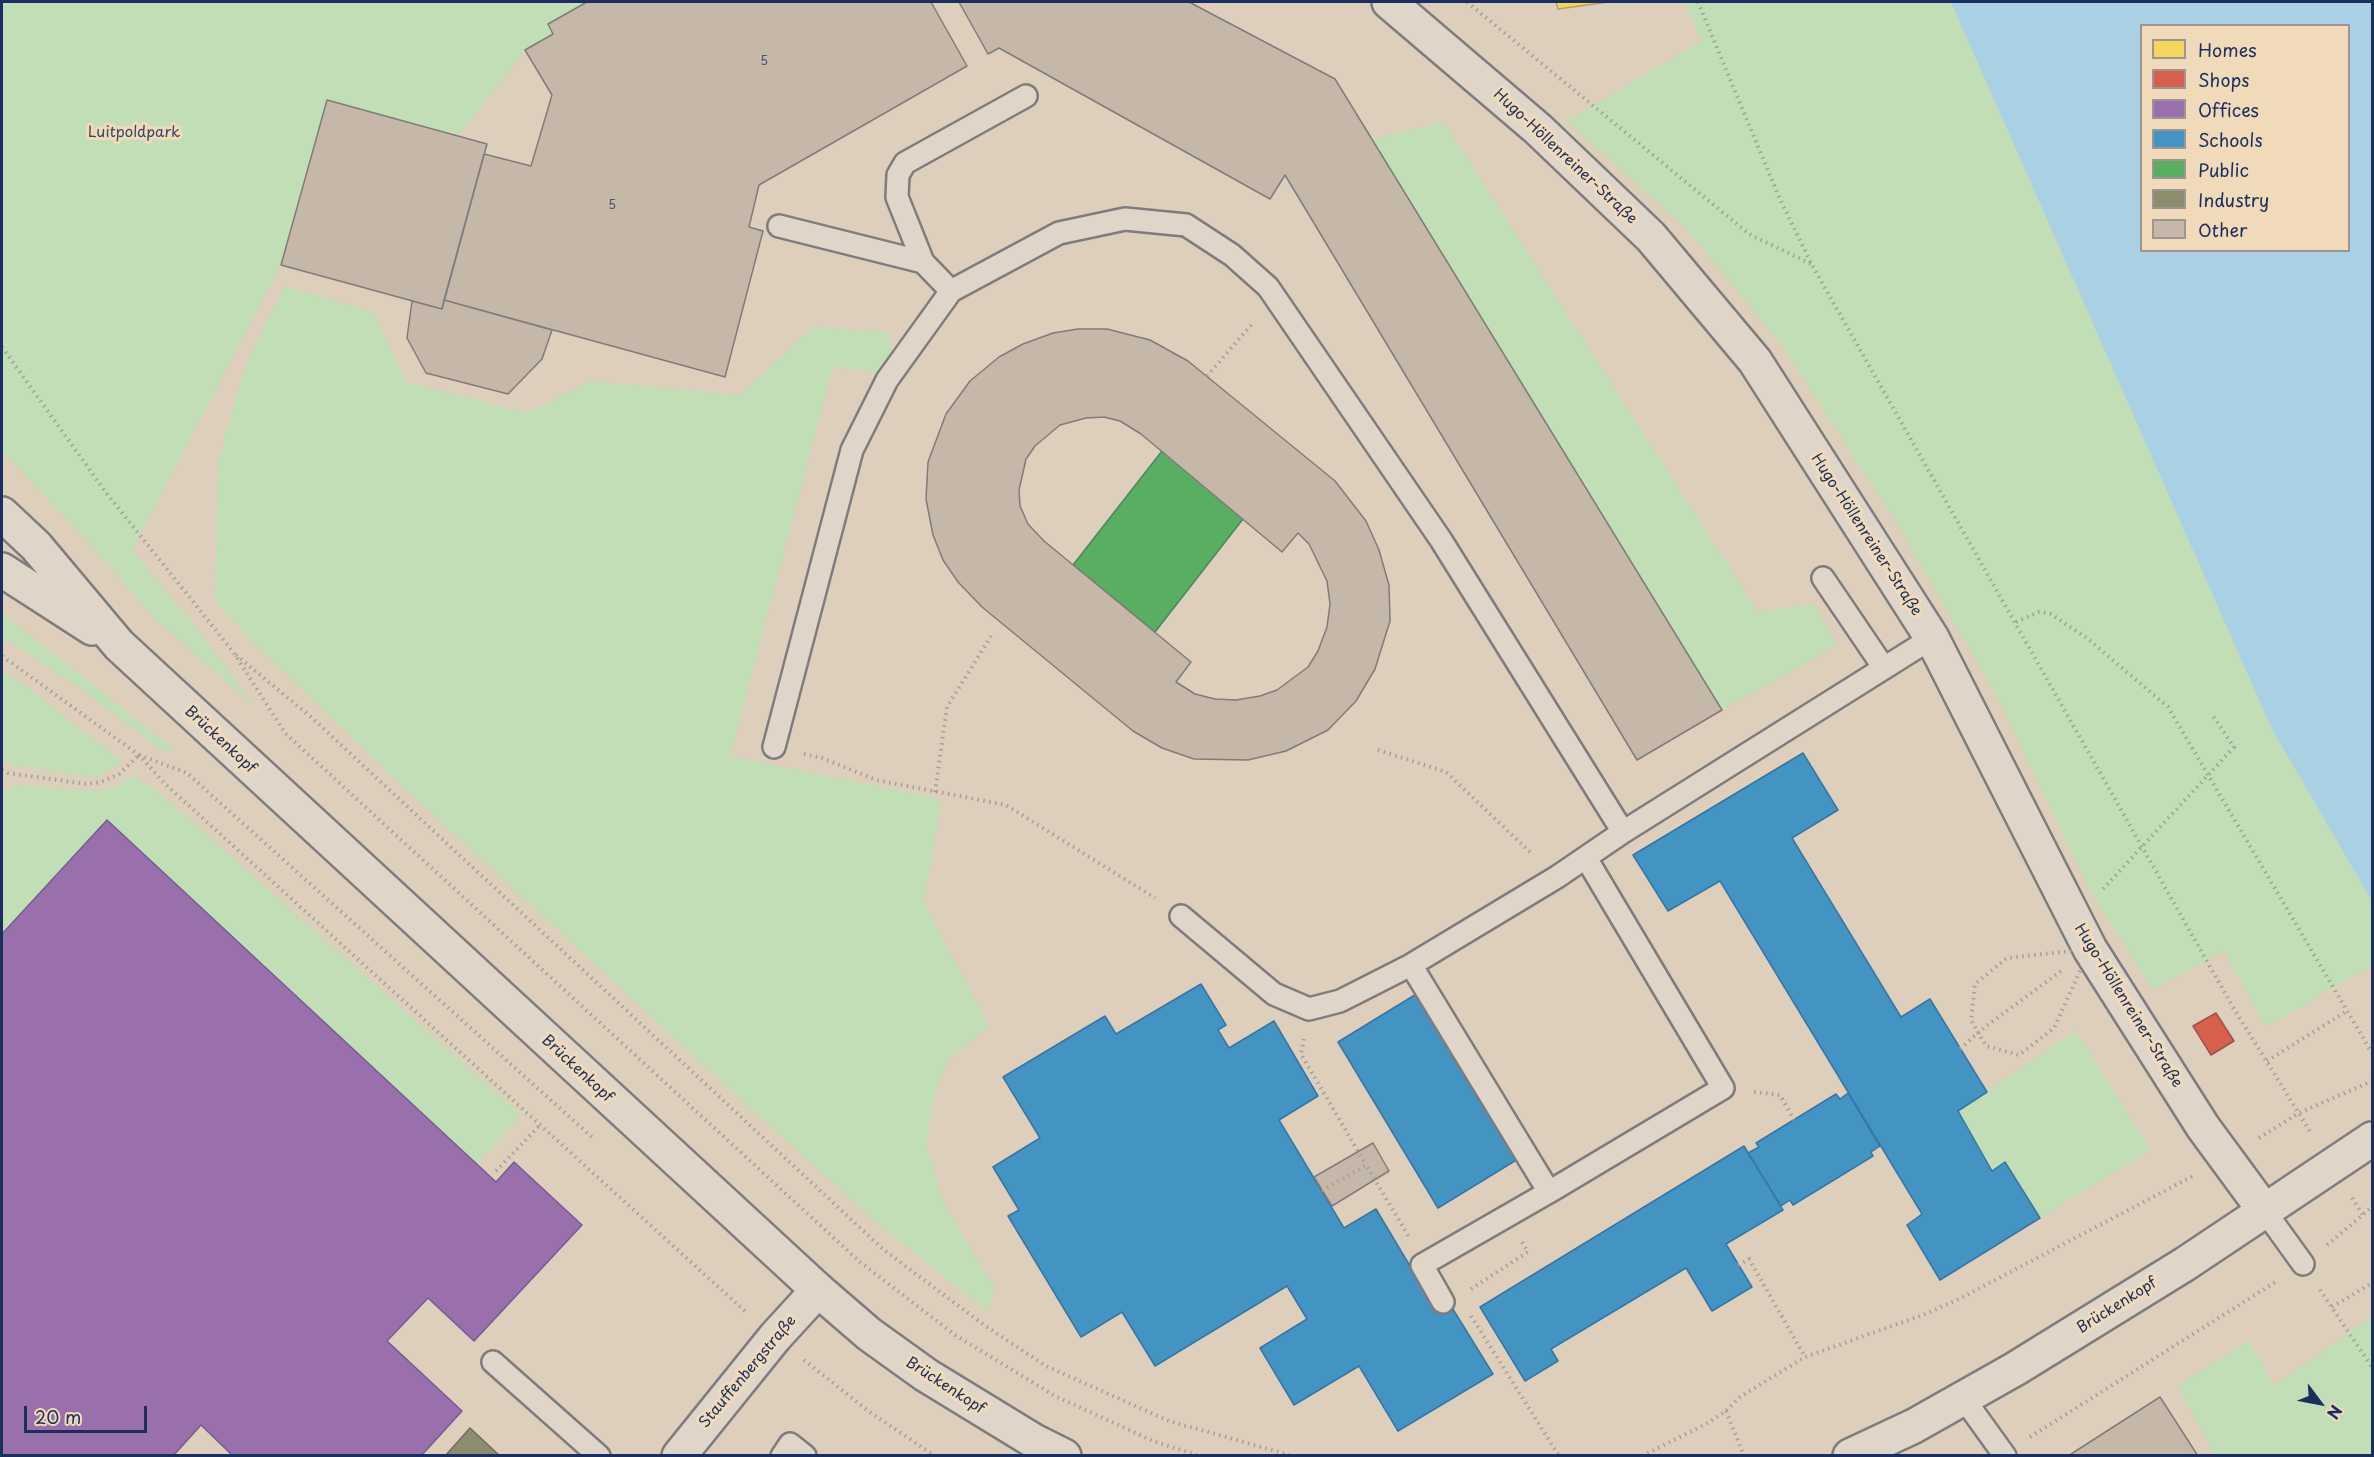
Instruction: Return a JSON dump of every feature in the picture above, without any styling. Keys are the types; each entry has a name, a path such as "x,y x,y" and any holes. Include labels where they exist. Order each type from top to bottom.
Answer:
{"street":[{"name":"Hugo-Höllenreiner-Straße","path":"1389,2 1538,129 1651,237 1755,361 1932,638 2075,920 2086,952 2203,1127 2264,1210"},
{"name":"Brückenkopf","path":"2,514 36,546 119,645 818,1290 869,1334 926,1375 1034,1441 1064,1455"},
{"name":"Brückenkopf","path":"2,570 119,645"},
{"name":"Brückenkopf","path":"1850,1455 1914,1426 1964,1399 2185,1264 2331,1164 2373,1139"},
{"name":"Stauffenbergstraße","path":"685,1454 775,1337 818,1290"}],"lane":[{"path":"951,291 923,262 897,197 898,175 905,163 1026,96"},
{"path":"774,747 852,450 887,380 951,291 1059,233 1125,219 1186,225 1232,255 1268,287 1276,298 1441,540 1623,832"},
{"path":"779,226 923,262"},
{"path":"1823,578 1884,668"},
{"path":"1181,916 1274,994 1309,1008 1340,1001 1411,965 1557,877 1623,832 1932,638"},
{"path":"1443,1302 1422,1265 1723,1088 1586,858"},
{"path":"1411,965 1549,1192"},
{"path":"2264,1210 2303,1264"},
{"path":"493,1362 599,1455"},
{"path":"1964,1399 2005,1454"},
{"path":"782,1455 790,1444 805,1455"}],"path":[{"path":"1467,2 1749,234 1812,265"},
{"path":"1698,2 1779,197 1812,265 2234,1009 2331,1164"},
{"path":"1207,376 1276,298"},
{"path":"2,347 107,494 234,653 285,732 860,1262 955,1335 1055,1395 1153,1441 1200,1455"},
{"path":"2016,622 2039,612 2051,614 2088,639 2168,706 2373,1053"},
{"path":"935,792 947,707 991,636"},
{"path":"234,653 311,717 884,1250 984,1325 1046,1366 1169,1421 1293,1455"},
{"path":"2,656 139,755 164,783 775,1337 871,1413 935,1455"},
{"path":"2075,920 2234,747 2213,716"},
{"path":"774,747 822,758 876,780 1006,805 1181,916"},
{"path":"1378,750 1446,772 1557,877"},
{"path":"2,770 8,773 87,784 101,782 119,774 139,755"},
{"path":"2086,952 2054,1028 2019,1055 1986,1046 1971,1020 1975,984 2007,958 2086,952"},
{"path":"1960,1049 2063,969"},
{"path":"2267,1061 2347,1011"},
{"path":"1301,1054 1409,1237 1416,1234"},
{"path":"1642,1455 1706,1424 1726,1411 1740,1396 1805,1357 1923,1315 1959,1299 2226,1158 2299,1113 2372,1081"},
{"path":"1723,1088 1780,1095 1794,1120"},
{"path":"496,1171 540,1125"},
{"path":"1322,1191 1366,1165"},
{"path":"2005,1454 2303,1264 2373,1207"},
{"path":"1468,1291 1528,1252 1506,1216"},
{"path":"1738,1265 1749,1259 1805,1357"},
{"path":"2303,1264 2373,1367"},
{"path":"2332,1306 2373,1282"},
{"path":"1465,1307 1559,1455"},
{"path":"1726,1411 1744,1455"}],"green space":[{"name":"Luitpoldpark","path":"2,2 587,2 548,24 553,34 525,50 458,136 327,101 281,265 132,550 194,624 255,707 152,616 119,576 2,450"},
{"path":"1685,2 1951,2 2272,729 2372,901 2372,965 2266,1027 2224,951 2153,990 2089,889 1998,698 1893,517 1781,344 1687,229 1567,121 1701,41"},
{"path":"1444,122 1758,612 1813,603 1837,645 1722,710 1372,139"},
{"path":"284,286 373,312 406,382 527,413 590,381 740,395 813,327 888,332 892,356 879,373 833,366 730,756 942,799 924,902 989,1026 948,1060 935,1093 926,1142 943,1202 995,1289 988,1311 883,1228 736,1095 399,783 246,635 215,601 218,461 246,364"},
{"path":"2,613 175,750 164,752 81,689 2,636"},
{"path":"2,671 16,679 123,762 97,778 9,764 2,760"},
{"path":"134,776 162,795 521,1115 477,1164 107,820 2,934 2,794 16,785 101,791 119,785"},
{"path":"2076,1030 2150,1150 2040,1218 2005,1163 1992,1171 1958,1111"},
{"path":"2372,1316 2372,1455 2214,1455 2178,1386 2249,1340 2274,1386"}],"water":[{"path":"1951,2 2372,2 2372,901 2272,729"}],"building: Homes":[{"path":"1556,2 1609,2 1558,9"}],"building: Shops":[{"path":"2216,1013 2234,1041 2211,1055 2193,1026"}],"building: Offices":[{"path":"107,820 496,1182 514,1162 582,1225 474,1341 428,1298 387,1341 462,1411 421,1456 233,1456 201,1425 173,1456 2,1456 2,934"}],"building: Schools":[{"path":"1803,753 1838,810 1792,838 1901,1017 1930,999 1987,1092 1958,1111 1992,1171 2005,1162 2040,1218 1940,1280 1907,1225 1922,1214 1720,881 1668,911 1633,855"},
{"path":"1201,984 1226,1025 1218,1030 1229,1048 1274,1021 1318,1096 1279,1120 1344,1228 1376,1209 1438,1313 1451,1306 1493,1374 1398,1431 1359,1366 1294,1405 1260,1348 1307,1319 1287,1286 1155,1366 1122,1312 1081,1337 1008,1216 1019,1210 993,1167 1040,1138 1003,1077 1105,1016 1116,1034"},
{"path":"1418,993 1518,1159 1438,1208 1338,1042"},
{"path":"1848,1093 1880,1146 1871,1152 1873,1156 1793,1205 1790,1200 1781,1206 1748,1153 1759,1147 1756,1143 1836,1094 1840,1099"},
{"path":"1744,1146 1783,1210 1726,1244 1752,1287 1712,1311 1686,1268 1551,1349 1558,1361 1525,1381 1480,1307"}],"building: Public":[{"path":"1162,451 1243,519 1155,632 1073,565"}],"building: Industry":[{"path":"470,1428 500,1456 445,1456"}],"building: Other":[{"path":"587,2 931,2 967,66 759,185 749,227 763,231 725,377 444,300 484,154 531,166 552,95 525,50 553,34 548,24"},
{"path":"959,2 1189,2 1335,79 1722,710 1637,760 1285,175 1270,199 999,48 988,54"},
{"path":"327,100 487,144 442,309 281,265"},
{"path":"444,300 552,330 542,359 508,394 426,373 407,338 412,301 442,309"},
{"path":"1078,329 1107,329 1150,340 1188,361 1335,481 1366,521 1379,550 1389,585 1390,621 1375,669 1356,701 1328,730 1286,751 1248,760 1194,759 1162,748 1133,731 982,607 958,582 943,560 933,535 926,499 928,462 946,414 970,381 999,357 1023,344 1053,333","holes":["1104,417 1120,421 1141,434 1282,552 1298,533 1309,544 1327,581 1330,604 1327,627 1318,651 1308,667 1277,690 1260,696 1236,700 1215,699 1195,694 1176,682 1191,662 1044,541 1028,524 1020,506 1019,490 1026,459 1035,446 1060,425 1086,418"]},
{"path":"1373,1143 1389,1171 1332,1206 1314,1177"},
{"path":"2160,1397 2198,1456 2068,1456"}]}
